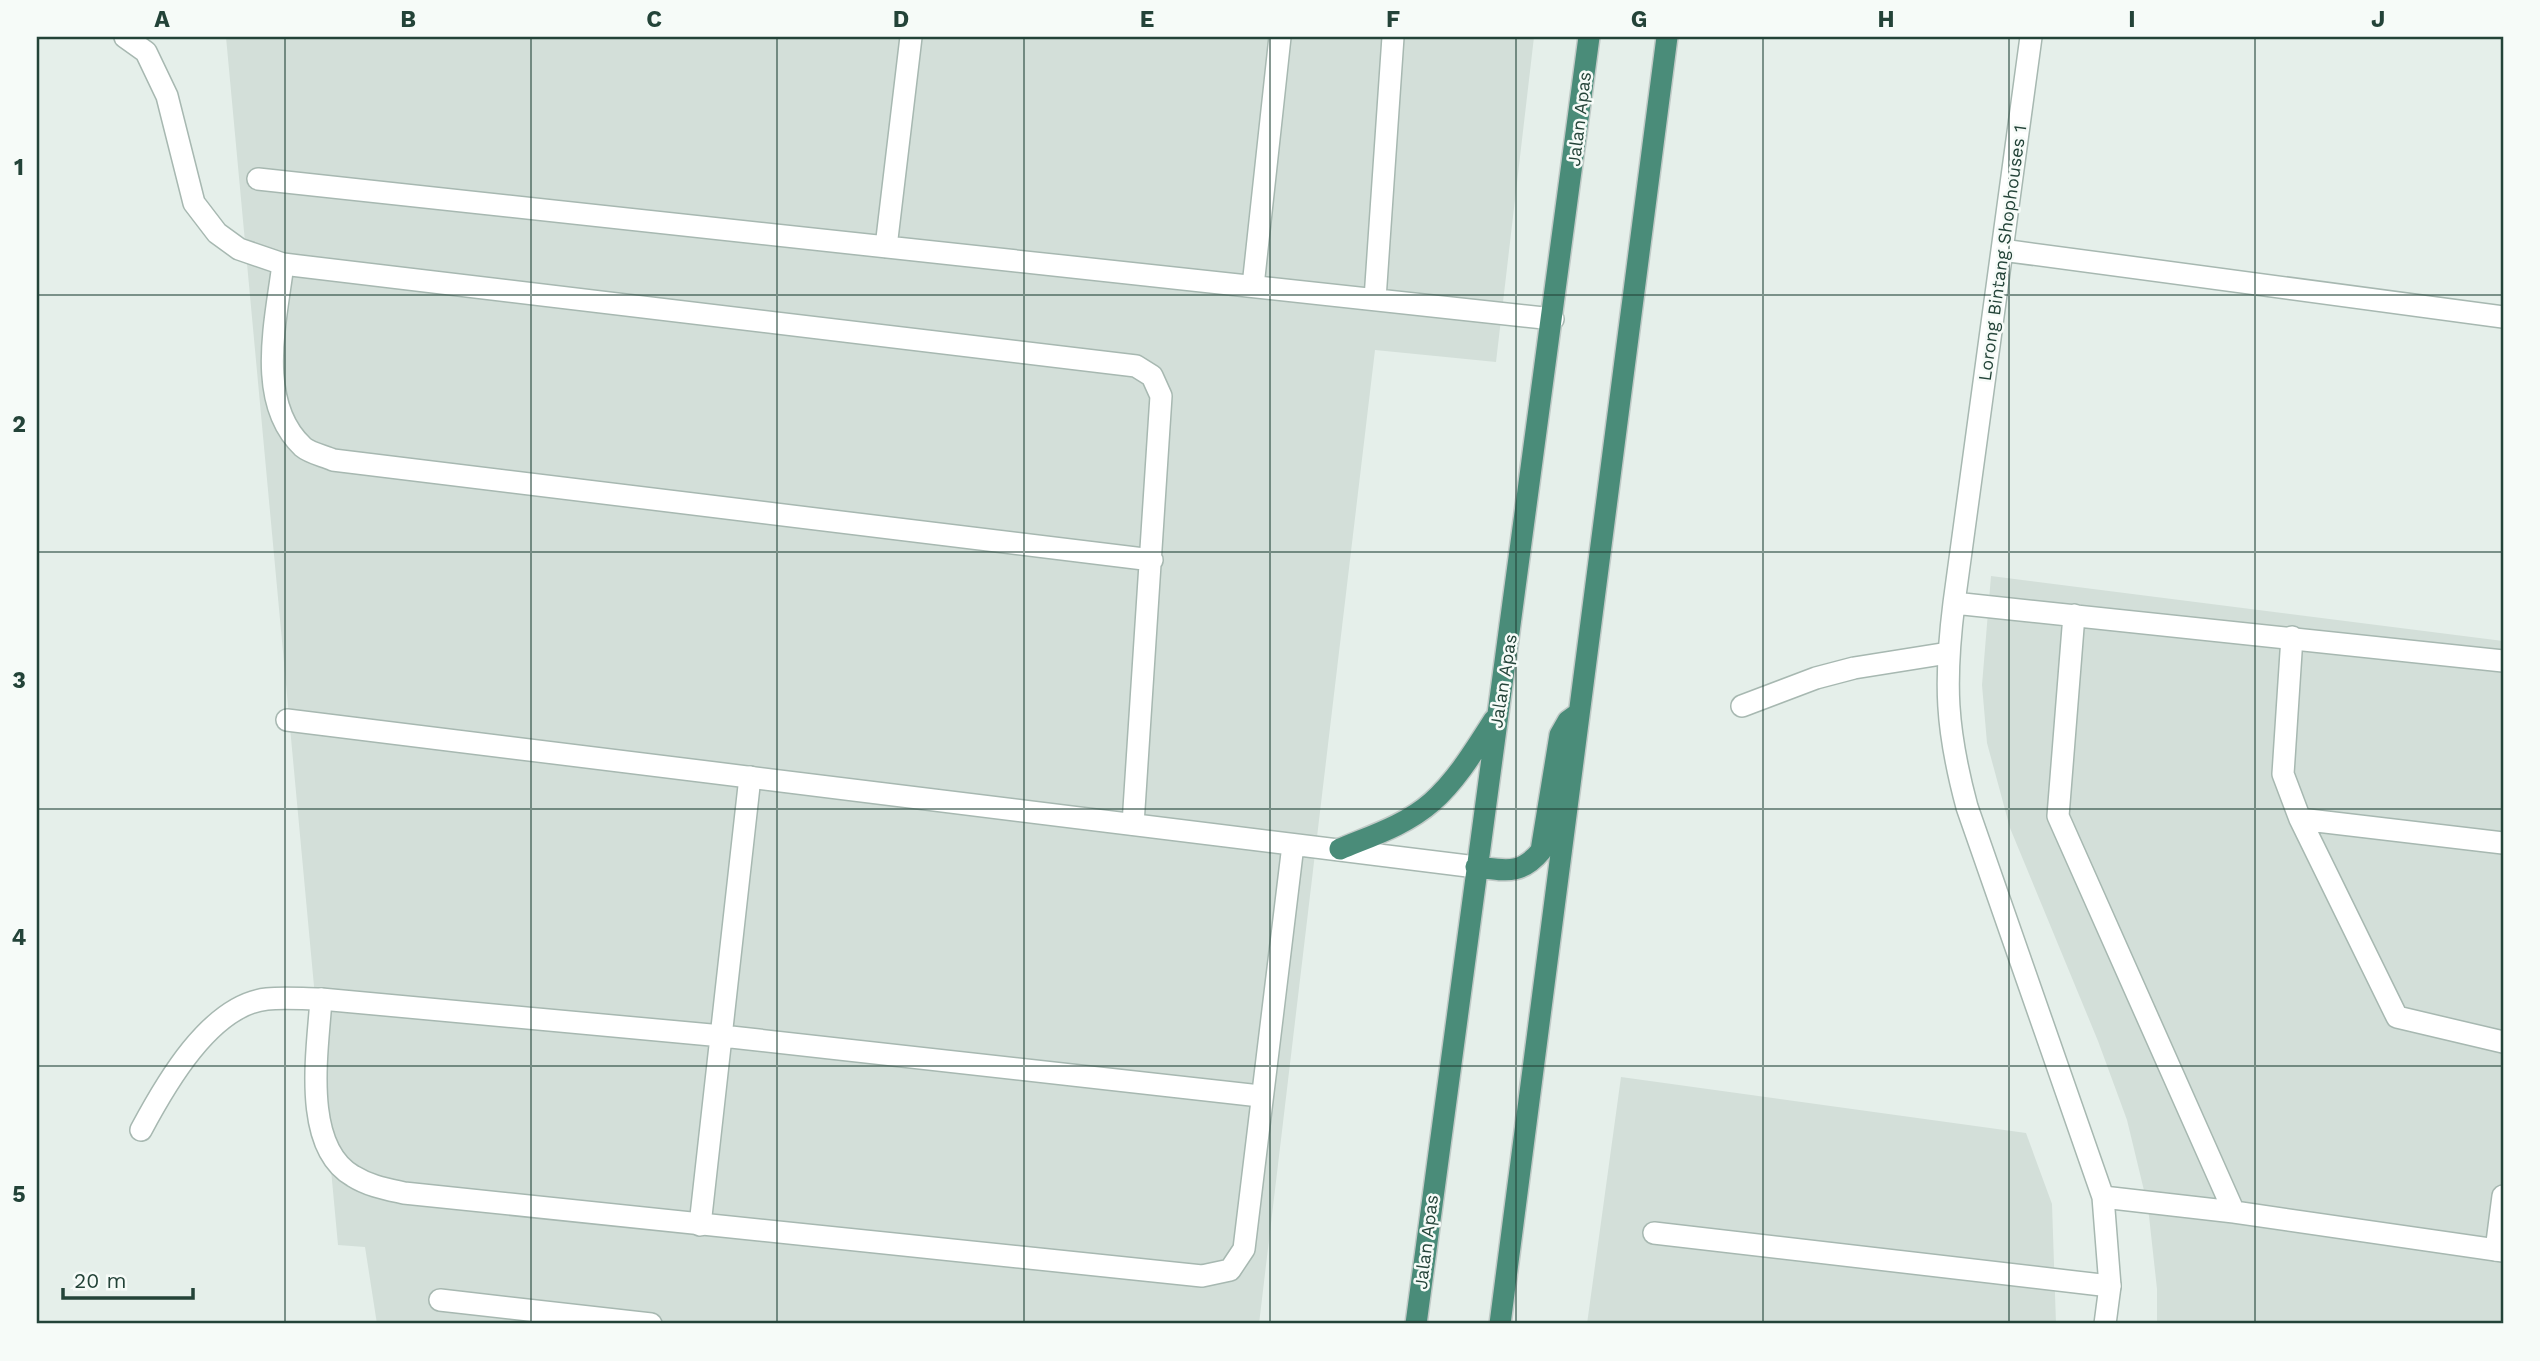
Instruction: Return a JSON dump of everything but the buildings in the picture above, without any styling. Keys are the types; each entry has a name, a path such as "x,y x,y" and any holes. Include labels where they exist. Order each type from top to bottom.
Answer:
{"highway":[{"name":"Jalan Apas","path":"1416,1324 1589,37"},
{"path":"1500,1324 1667,37"},
{"path":"1476,867 1512,871 1530,864 1541,850 1560,735 1568,721 1579,713"},
{"path":"1340,849 1405,821 1432,802 1462,768 1498,715"}],"street":[{"path":"125,37 146,52 167,96 194,203 217,233 239,249 283,264 1136,366 1152,376 1161,396 1133,824"},
{"path":"886,247 911,37"},
{"path":"1253,286 1280,37"},
{"path":"1375,299 1393,37"},
{"name":"Lorong Bintang Shophouses 1","path":"2031,37 1954,603 1948,653 1947,705 1952,753 1967,807 2103,1197 2109,1286 2105,1324"},
{"path":"258,179 1553,319"},
{"path":"2002,250 2503,317"},
{"path":"283,264 273,367 276,399 287,427 305,449 333,460 1152,559"},
{"path":"1954,603 2503,661"},
{"path":"2074,615 2058,816 2235,1212"},
{"path":"2292,637 2283,774 2300,820 2397,1017 2503,1042"},
{"path":"1742,706 1816,678 1854,668 1948,653"},
{"path":"287,720 1476,867"},
{"path":"700,1226 750,776"},
{"path":"2300,820 2503,843"},
{"path":"321,999 318,1123 330,1151 350,1175 373,1186 404,1193 700,1226 1202,1276 1230,1270 1244,1249 1260,1096 1293,845"},
{"path":"141,1130 166,1083 194,1045 229,1014 264,999 321,999 722,1036 1260,1096"},
{"path":"2103,1197 2235,1212 2500,1251 2503,1196"},
{"path":"1654,1233 2109,1286"},
{"path":"440,1300 651,1324"}],"shaded area":[{"path":"226,37 1534,37 1496,362 1375,350 1259,1324 377,1324 365,1247 338,1245"},
{"path":"1991,576 2503,641 2503,1324 2157,1324 2157,1289 2148,1207 2127,1120 2098,1041 2010,828 1987,743 1982,685"},
{"path":"1621,1077 2026,1133 2052,1204 2056,1324 1587,1324"}]}
